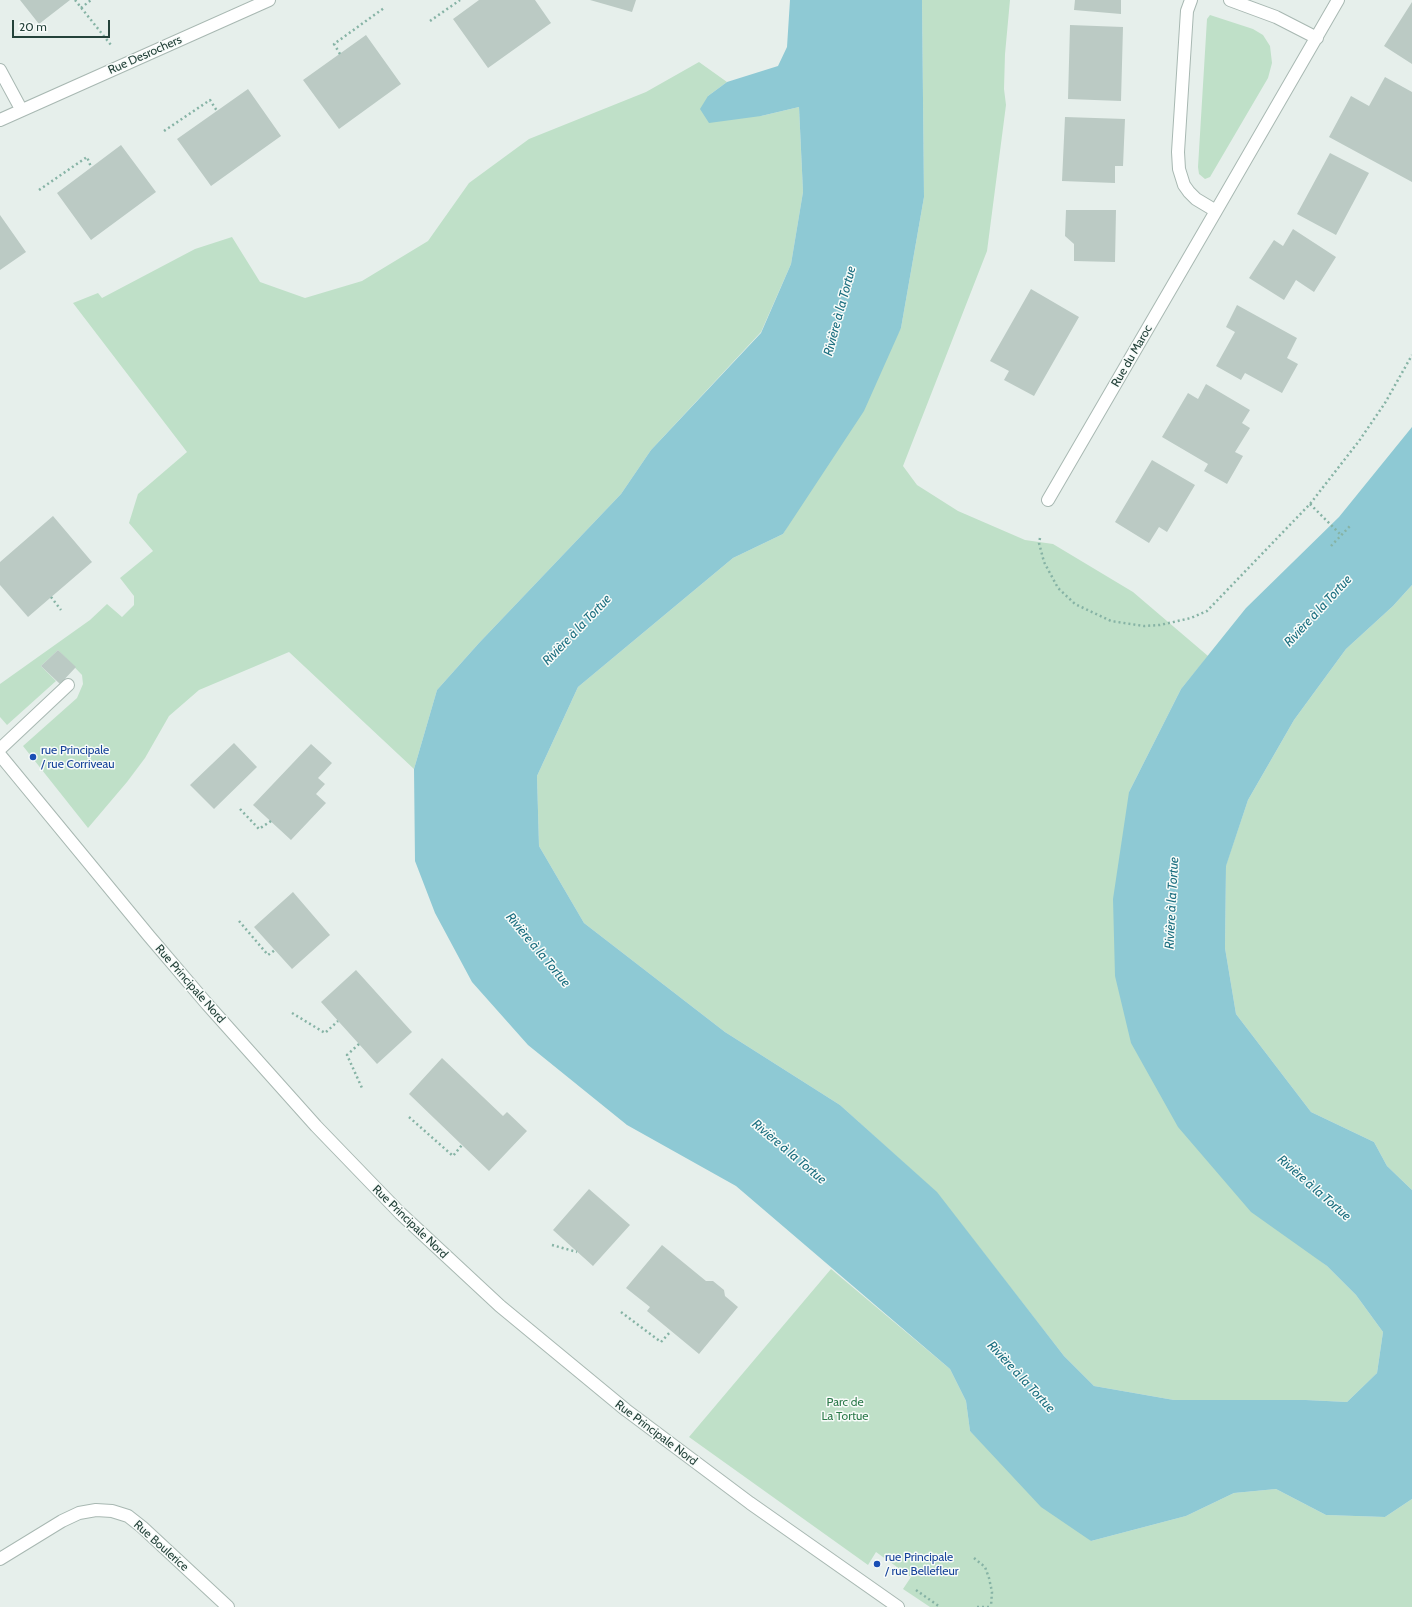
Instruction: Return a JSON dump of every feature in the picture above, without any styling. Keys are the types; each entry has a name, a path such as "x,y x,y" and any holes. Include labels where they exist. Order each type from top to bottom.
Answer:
{"street":[{"name":"Rue Desrochers","path":"0,120 21,109 269,0"},
{"path":"1191,0 1187,11 1178,152 1179,170 1182,181 1189,192 1196,199 1216,212"},
{"path":"1230,0 1276,17 1316,38"},
{"name":"Rue du Maroc","path":"1048,500 1338,0"},
{"path":"0,70 21,109"},
{"path":"0,749 68,685"},
{"name":"Rue Principale Nord","path":"0,755 148,936 203,999 316,1126 400,1213 500,1306 626,1410 750,1503 898,1607"},
{"name":"Rue Boulerice","path":"0,1559 62,1520 79,1513 96,1510 112,1512 128,1516 142,1527 228,1607"}],"path":[{"path":"75,0 125,63"},
{"path":"81,8 91,0"},
{"path":"430,21 460,0"},
{"path":"340,54 334,44 384,8"},
{"path":"164,131 210,100 217,111"},
{"path":"39,190 87,157 91,167"},
{"path":"1040,538 1040,547 1044,562 1058,588 1075,604 1111,621 1144,626 1160,625 1191,618 1207,611 1310,504 1363,435 1412,355"},
{"path":"1310,504 1341,535"},
{"path":"1331,546 1350,526"},
{"path":"51,597 61,610"},
{"path":"240,809 259,829 271,821"},
{"path":"239,921 268,955 274,950"},
{"path":"292,1013 325,1033 338,1021"},
{"path":"359,1044 347,1054 362,1088"},
{"path":"409,1117 454,1156 462,1144"},
{"path":"552,1245 577,1252"},
{"path":"621,1312 661,1342 671,1331"},
{"path":"974,1558 985,1567 990,1578 992,1592 992,1607 977,1607"},
{"path":"911,1587 940,1607"}],"green space":[{"path":"922,0 1010,0 1005,54 1004,89 1006,105 987,251 903,466 917,485 958,511 1025,540 1053,544 1133,592 1208,656 1181,689 1129,792 1308,1251 1327,1266 1356,1295 1383,1332 1377,1373 1347,1402 1306,1400 1174,1400 1094,1386 1064,1356 936,1192 840,1105 725,1032 584,923 539,846 537,776 578,687 733,558 783,534 901,328 924,197"},
{"path":"1210,15 1253,29 1263,35 1270,46 1272,63 1268,78 1210,177 1205,179 1199,174 1198,167 1207,19"},
{"path":"699,62 727,82 708,96 761,116 799,107 803,192 791,264 761,332 651,450 621,494 479,643 437,690 414,769 289,652 199,690 169,716 145,758 88,828 23,746 77,698 83,684 82,675 58,650 41,666 56,681 7,725 0,717 0,684 90,620 107,604 122,617 134,605 134,596 120,578 153,551 129,523 138,494 187,452 73,303 98,293 102,298 195,249 232,237 260,282 305,298 362,281 428,241 469,183 529,139 646,92"},
{"path":"1412,585 1412,1190 1387,1166 1374,1142 1311,1112 1236,1014 1225,948 1226,865 1248,800 1294,720 1346,649 1393,606"},
{"name":"Parc de La Tortue","path":"831,1269 950,1369 966,1401 970,1431 1091,1541 1186,1516 1234,1493 1276,1489 1326,1515 1385,1517 1412,1499 1412,1607 930,1607 903,1589 911,1577 876,1552 868,1565 689,1437"}],"water":[{"name":"Rivière à la Tortue","path":"790,0 922,0 924,197 901,328 864,411 783,534 733,558 578,687 537,776 539,846 584,923 725,1032 840,1105 937,1192 1064,1356 1094,1386 1174,1400 1306,1400 1347,1402 1377,1373 1383,1332 1356,1295 1327,1266 1251,1212 1178,1127 1131,1043 1115,976 1113,899 1129,792 1181,689 1246,608 1339,517 1412,427 1412,585 1393,606 1346,649 1294,720 1248,800 1226,866 1225,948 1236,1014 1311,1112 1374,1142 1387,1166 1412,1190 1412,1499 1385,1517 1326,1515 1276,1489 1234,1493 1186,1516 1091,1541 1041,1507 970,1431 966,1401 950,1369 736,1186 627,1125 528,1045 472,982 435,913 415,861 414,769 437,690 479,643 621,494 651,450 761,333 791,264 803,192 799,107 761,116 709,123 700,109 708,96 727,82 778,66 787,47"}],"building":[{"path":"20,0 70,0 39,24"},
{"path":"479,0 535,0 551,23 488,68 453,19"},
{"path":"590,0 636,0 632,12"},
{"path":"1075,0 1121,0 1121,14 1074,10"},
{"path":"1412,2 1412,64 1384,46"},
{"path":"1070,25 1123,27 1121,101 1068,99"},
{"path":"366,35 401,84 339,129 303,80"},
{"path":"1385,77 1412,92 1412,182 1329,137 1351,96 1369,106"},
{"path":"248,89 281,136 211,186 177,139"},
{"path":"1065,117 1125,119 1123,166 1115,166 1115,183 1062,181"},
{"path":"121,145 156,192 91,240 57,193"},
{"path":"1330,153 1369,173 1336,235 1297,214"},
{"path":"1066,210 1116,210 1115,262 1074,261 1074,244 1065,236"},
{"path":"0,215 26,252 0,270"},
{"path":"1293,229 1336,257 1314,292 1296,280 1284,300 1249,278 1274,240 1283,246"},
{"path":"1031,289 1079,317 1034,396 1004,380 1009,371 990,361"},
{"path":"1237,305 1297,338 1287,358 1298,364 1282,393 1245,373 1241,380 1216,366 1235,332 1226,327"},
{"path":"1206,384 1250,410 1242,423 1250,428 1235,452 1243,456 1227,484 1204,471 1208,464 1162,437 1188,393 1198,399"},
{"path":"1152,460 1195,485 1167,532 1159,527 1149,543 1115,522"},
{"path":"53,516 92,562 28,617 0,585 0,562"},
{"path":"58,650 76,667 60,684 41,666"},
{"path":"234,743 257,767 214,809 190,785"},
{"path":"311,744 332,763 318,778 325,784 316,794 326,803 291,840 253,805"},
{"path":"293,892 330,935 292,969 254,927"},
{"path":"356,970 412,1032 377,1064 321,1002"},
{"path":"442,1058 503,1116 507,1112 527,1131 489,1171 409,1094"},
{"path":"589,1189 630,1225 593,1266 553,1230"},
{"path":"662,1245 706,1281 713,1281 724,1290 725,1296 738,1307 699,1354 647,1311 650,1307 626,1288"}],"place":[{"name":"rue Principale / rue Corriveau","path":"33,757"},
{"name":"rue Principale / rue Bellefleur","path":"877,1564"}]}
